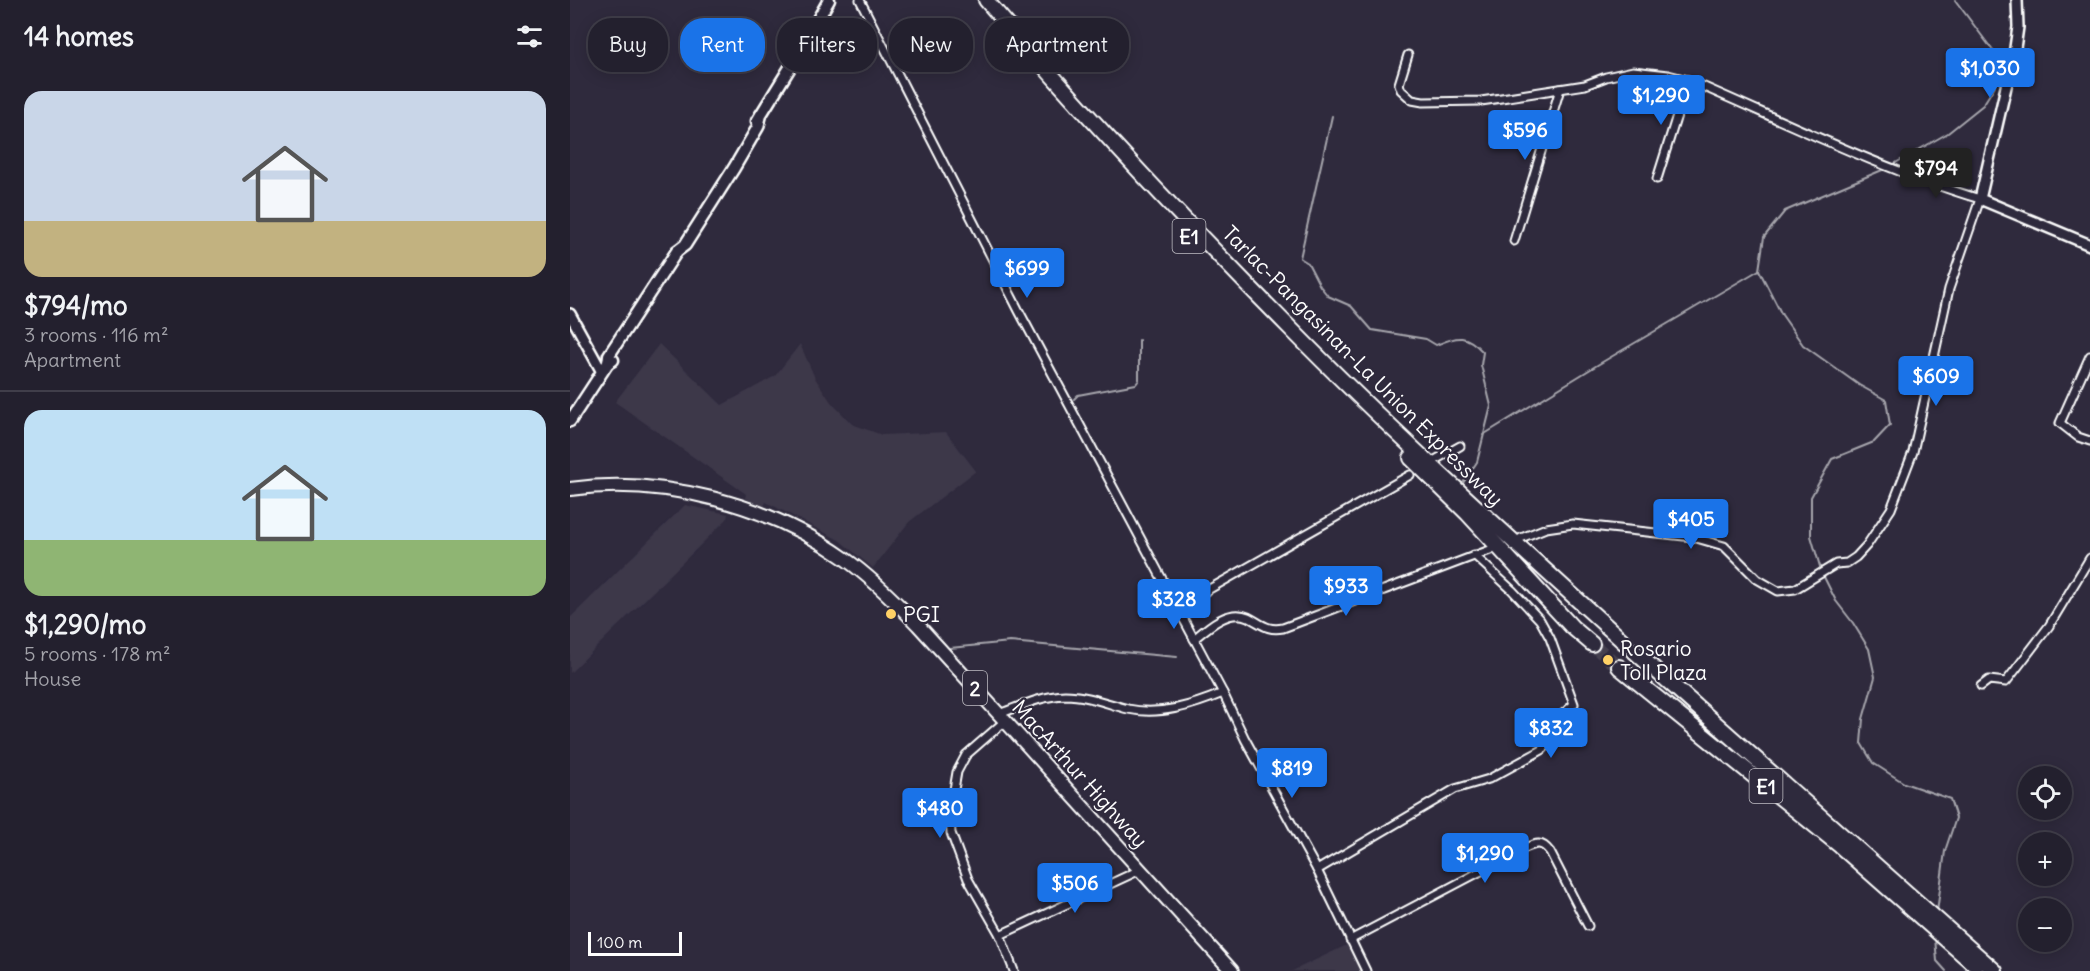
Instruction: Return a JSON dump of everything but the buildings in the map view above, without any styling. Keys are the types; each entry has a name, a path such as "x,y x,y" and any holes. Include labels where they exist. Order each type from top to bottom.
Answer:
{"highway":[{"name":"Tarlac-Pangasinan-La Union Expressway","path":"975,0 1117,159 1250,300 1467,513 1572,627 1592,644"},
{"name":"Tarlac-Pangasinan-La Union Expressway","path":"987,0 1122,152 1290,328 1498,528 1978,963 1995,971"},
{"name":"MacArthur Highway","path":"570,489 616,486 699,494 747,509 810,536 844,558 898,605 1232,971"},
{"name":"Tarlac-Pangasinan-La Union Expressway","path":"1619,667 1910,901"}],"main road":[{"path":"570,421 605,367 614,359 682,254 685,245 730,172 735,168 758,127 761,115 829,0"}],"street":[{"path":"860,0 937,153 1223,693 1245,740 1317,870 1366,971"},
{"path":"1521,538 1546,528 1573,524 1694,537 1724,546 1757,579 1778,591 1795,589 1836,564 1847,563 1856,557 1867,545 1891,509 1913,452 1948,289 1980,199 2015,48 2018,27 2017,0"},
{"path":"1408,55 1400,84 1405,95 1412,100 1423,102 1481,101 1585,85 1633,71 1688,80 1881,164 1943,188 1980,199 2090,245"},
{"path":"1657,179 1688,80"},
{"path":"1514,241 1560,89"},
{"path":"570,314 579,334 605,367"},
{"path":"2090,356 2060,423 2078,437 2090,441"},
{"path":"1435,460 1460,446"},
{"path":"1176,608 1410,475"},
{"path":"1194,639 1219,620 1236,615 1247,617 1267,629 1283,628 1490,550"},
{"path":"1317,870 1455,789 1489,779 1542,750 1549,743 1554,722 1574,704 1548,631 1526,604 1474,555"},
{"path":"1981,686 1989,680 2006,682 2049,626 2090,558"},
{"path":"1014,971 1000,935 968,879 951,833 950,820 957,772 966,755 1002,718 1027,702 1056,696 1083,696 1132,710 1146,711 1202,702 1223,693"},
{"path":"1350,940 1525,848 1539,843 1544,844 1550,852 1588,926"},
{"path":"1000,935 1140,870"}],"shaded area":[{"path":"659,344 722,405 775,376 800,344 815,378 831,402 852,424 882,435 946,432 976,471 909,522 873,568 839,540 766,502 764,507 745,498 746,494 615,402"},
{"path":"685,505 728,514 727,519 570,673 570,618"},
{"path":"1349,944 1365,971 1292,971"}],"waterway":[{"path":"1892,165 1948,133 1983,105 1995,86 2002,68 1994,52 1955,0"},
{"path":"1332,116 1300,258 1308,263 1328,296 1351,306 1372,330 1426,339 1436,345 1461,338 1471,342 1483,352 1481,365 1491,406 1477,462 1461,486"},
{"path":"1821,570 1811,536 1811,497 1832,459 1874,442 1890,425 1886,400 1859,385 1803,345 1782,315 1759,270 1764,237 1785,211 1887,168"},
{"path":"1483,435 1759,270"},
{"path":"1074,399 1078,395 1136,384 1139,380 1139,340"},
{"path":"1823,575 1836,601 1869,649 1875,677 1863,719 1861,743 1873,763 1904,783 1950,799 1956,818 1945,851 1937,912"},
{"path":"950,648 1010,642 1177,657"},
{"path":"1935,938 1937,961 1946,971"}],"tunnel":[{"path":"1592,644 1619,667"}],"place":[{"name":"PGI","path":"891,614"},
{"name":"Rosario Toll Plaza","path":"1608,660"}]}
